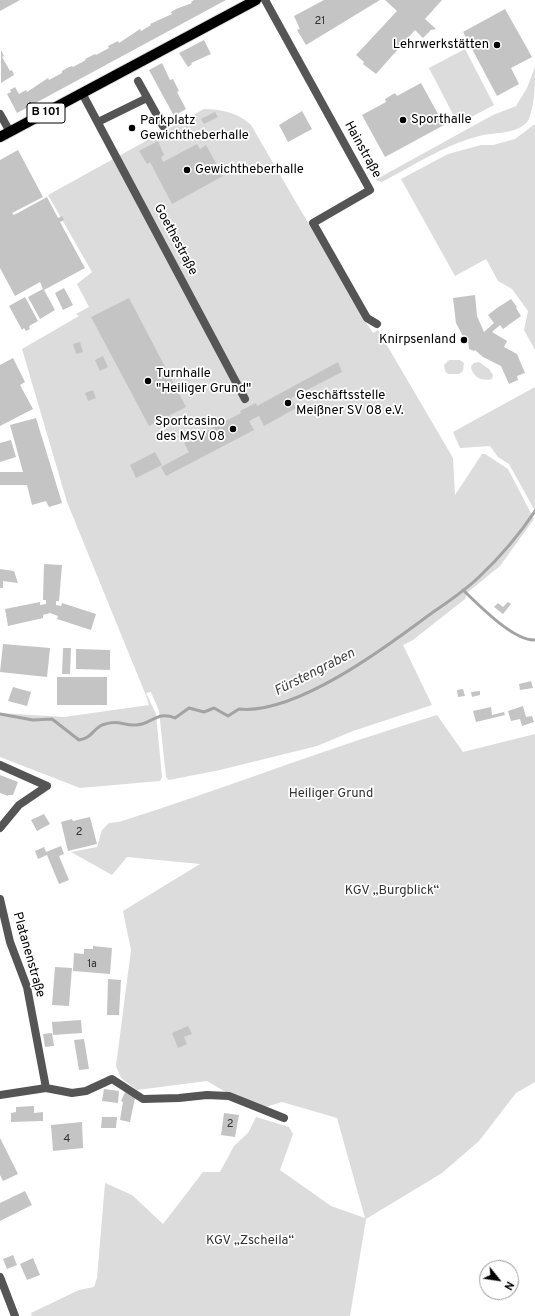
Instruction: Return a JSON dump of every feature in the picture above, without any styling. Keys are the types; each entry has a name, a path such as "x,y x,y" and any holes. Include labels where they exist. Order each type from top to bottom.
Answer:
{"main road":[{"name":"B 101","path":"0,137 256,0"}],"street":[{"name":"Hainstraße","path":"265,0 370,190 313,222 367,318 377,324"},
{"path":"138,81 163,126"},
{"name":"Goethestraße","path":"82,93 172,265 245,399"},
{"path":"98,122 147,98"},
{"path":"0,114 10,132"},
{"path":"0,765 47,786 19,805 0,828"},
{"name":"Platanenstraße","path":"0,899 10,942 27,987 46,1088"},
{"path":"0,1095 46,1088 72,1094 112,1080 143,1099 179,1098 206,1095 229,1096 284,1118"},
{"path":"0,1277 15,1316"}],"green space":[{"path":"465,49 494,105 458,124 429,68"},
{"path":"535,67 535,88 532,109 528,121 523,126 511,131 479,136 466,140 430,156 382,182 375,180 493,115 516,106 527,88"},
{"path":"204,109 229,112 241,117 251,125 367,324 373,333 378,330 453,458 455,495 482,454 485,454 508,469 534,519 500,566 468,592 465,599 413,640 403,645 432,705 353,731 317,746 220,770 169,780 166,777 159,711 151,692 146,693 156,714 162,777 160,781 80,788 0,757 0,713 64,717 149,705 67,502 22,349 79,316 76,314 89,307 77,284 92,272 48,195"},
{"path":"535,124 535,350 524,330 528,311 512,289 498,281 486,259 455,276 401,179 448,154 481,145 493,145 515,139"},
{"path":"449,360 460,360 464,363 463,371 459,374 448,374 445,371 444,365"},
{"path":"479,362 489,369 493,375 492,379 485,380 475,376 471,366 474,363"},
{"path":"535,387 535,511 509,464 498,457 490,446 460,448 453,432"},
{"path":"437,715 463,752 535,734 535,1082 516,1093 479,1141 442,1173 366,1219 350,1316 32,1316 31,1313 79,1290 94,1287 97,1278 105,1183 132,1195 163,1224 203,1172 220,1172 234,1146 248,1133 256,1117 289,1127 293,1134 280,1170 331,1206 365,1218 337,1118 282,1102 256,1110 207,1081 137,1090 121,1078 116,1066 131,950 123,911 200,864 127,857 112,875 71,852 97,847 102,830 109,823 119,822 159,809 357,740"}],"building":[{"path":"0,0 20,0 0,11"},
{"path":"194,0 226,0 17,113 7,94 11,92 10,90 15,87 19,94 26,90 27,92 48,78 49,80 62,73 62,71 67,68 73,67 86,60 85,59 109,48 108,46 118,41 119,43 140,29 141,31 151,25 150,24 172,14 171,12 176,9 192,3 191,2"},
{"path":"324,0 380,0 306,45 297,30 300,29 294,16"},
{"path":"385,0 442,0 425,19 436,29 431,30 423,38 415,30 376,74 363,64 364,62 356,55 397,11"},
{"name":"Lehrwerkstätten","path":"505,9 532,57 511,68 519,84 497,96 463,32"},
{"path":"204,40 211,54 191,63 192,64 188,67 179,53"},
{"path":"1,50 4,56 2,57 14,75 1,83"},
{"path":"162,63 170,80 173,79 179,91 177,92 186,109 174,116 149,70"},
{"name":"Sporthalle","path":"421,83 444,125 385,157 362,115 386,102 385,99 395,93 397,96"},
{"path":"302,111 312,129 288,142 279,125"},
{"path":"215,112 218,117 204,124 201,119"},
{"name":"Gewichtheberhalle","path":"158,141 164,155 161,157 163,162 197,144 200,149 206,145 223,176 172,204 150,162 147,164 139,151"},
{"path":"18,150 43,197 12,213 14,215 47,197 58,218 62,216 64,220 60,222 85,268 44,290 55,310 40,319 28,297 43,289 40,282 15,296 0,268 0,160"},
{"path":"64,288 73,305 63,310 55,293"},
{"path":"475,295 477,316 484,332 494,323 488,315 511,299 521,316 503,329 500,325 492,332 507,341 504,347 517,354 525,373 517,376 518,380 509,384 501,366 483,357 475,350 469,349 468,341 466,342 456,323 453,298"},
{"path":"25,297 38,321 29,326 30,329 26,331 24,328 22,330 9,306"},
{"name":"Turnhalle \"Heiliger Grund\"","path":"129,298 186,407 149,426 91,317"},
{"path":"80,342 83,352 76,354 73,344"},
{"path":"103,356 108,367 100,371 95,360"},
{"path":"13,358 25,382 20,385 33,409 0,426 0,365"},
{"path":"338,362 342,372 291,398 296,408 264,426 259,416 249,421 254,430 166,476 161,467 189,452 184,443 241,413 240,411 256,403 257,406"},
{"path":"93,390 96,398 88,401 85,393"},
{"path":"36,418 62,503 49,507 46,501 32,505 27,485 0,485 0,472 23,472 10,425"},
{"path":"11,440 16,457 0,462 0,443"},
{"path":"155,452 162,465 136,478 130,465"},
{"path":"44,564 62,565 59,601 56,601 56,605 61,606 62,603 96,614 91,630 57,619 58,616 50,613 43,615 43,618 8,626 5,609 40,602 40,605 46,604 46,600 43,600"},
{"path":"0,569 14,571 18,583 3,581 3,588 0,588"},
{"path":"508,602 511,604 503,614 494,607 498,603 503,607"},
{"path":"3,644 50,648 47,677 0,672"},
{"path":"63,648 71,648 70,674 62,674"},
{"path":"76,649 110,650 110,670 76,669"},
{"path":"57,677 107,677 107,705 57,705"},
{"path":"531,681 533,688 520,690 519,684"},
{"path":"13,687 31,692 27,706 8,701"},
{"path":"463,689 465,696 458,697 457,690"},
{"path":"480,691 480,695 472,697 471,692"},
{"path":"523,706 526,717 532,716 534,722 522,726 520,719 511,721 508,711"},
{"path":"491,707 492,715 504,712 505,715 476,722 473,711"},
{"path":"0,775 18,782 13,795 8,796 0,793"},
{"path":"44,814 50,824 37,831 31,820"},
{"path":"90,817 97,844 68,851 61,822"},
{"path":"61,846 64,854 59,856 69,880 59,884 47,855 38,859 35,851 44,847 46,852"},
{"path":"93,946 112,948 110,974 73,971 74,953 84,954 84,949 93,949"},
{"path":"55,967 72,968 69,1006 52,1005"},
{"path":"108,979 121,980 119,1015 107,1015"},
{"path":"81,1020 82,1033 53,1035 52,1022"},
{"path":"188,1026 192,1034 184,1037 187,1044 178,1048 172,1033"},
{"path":"52,1033 54,1046 45,1047 43,1034"},
{"path":"84,1039 89,1069 79,1070 74,1040"},
{"path":"104,1089 119,1091 118,1103 102,1101"},
{"path":"125,1092 135,1098 130,1122 120,1120 123,1102 121,1101"},
{"path":"34,1106 34,1113 43,1112 43,1121 11,1122 11,1113 16,1112 16,1107"},
{"path":"224,1113 239,1115 235,1137 221,1135"},
{"path":"102,1117 117,1117 116,1128 101,1128"},
{"path":"82,1122 83,1148 53,1151 51,1125"},
{"path":"0,1138 18,1174 3,1181 0,1175"},
{"path":"25,1191 32,1205 0,1221 0,1203"},
{"path":"13,1255 17,1265 7,1269 3,1259"},
{"path":"33,1258 40,1275 27,1280 20,1264"}],"waterway":[{"name":"Fürstengraben","path":"0,714 33,720 52,719 79,740 86,738 96,729 108,723 132,725 146,723 163,716 175,718 189,708 204,712 214,708 228,716 239,709 261,708 286,701 312,691 364,661 462,592 502,553 535,511"},
{"path":"463,590 487,613 507,629 526,639 535,640"}],"place":[{"name":"Lehrwerkstätten","path":"497,45"},
{"name":"Sporthalle","path":"403,120"},
{"name":"Parkplatz Gewichtheberhalle","path":"132,128"},
{"name":"Gewichtheberhalle","path":"187,170"},
{"name":"Knirpsenland","path":"464,340"},
{"name":"Turnhalle \"Heiliger Grund\"","path":"148,381"},
{"name":"Geschäftsstelle Meißner SV 08 e.V.","path":"288,403"},
{"name":"Sportcasino des MSV 08","path":"233,429"}],"park label":[{"name":"Heiliger Grund","path":"331,794"},
{"name":"KGV „Burgblick“","path":"392,891"},
{"name":"KGV „Zscheila“","path":"250,1241"}]}
